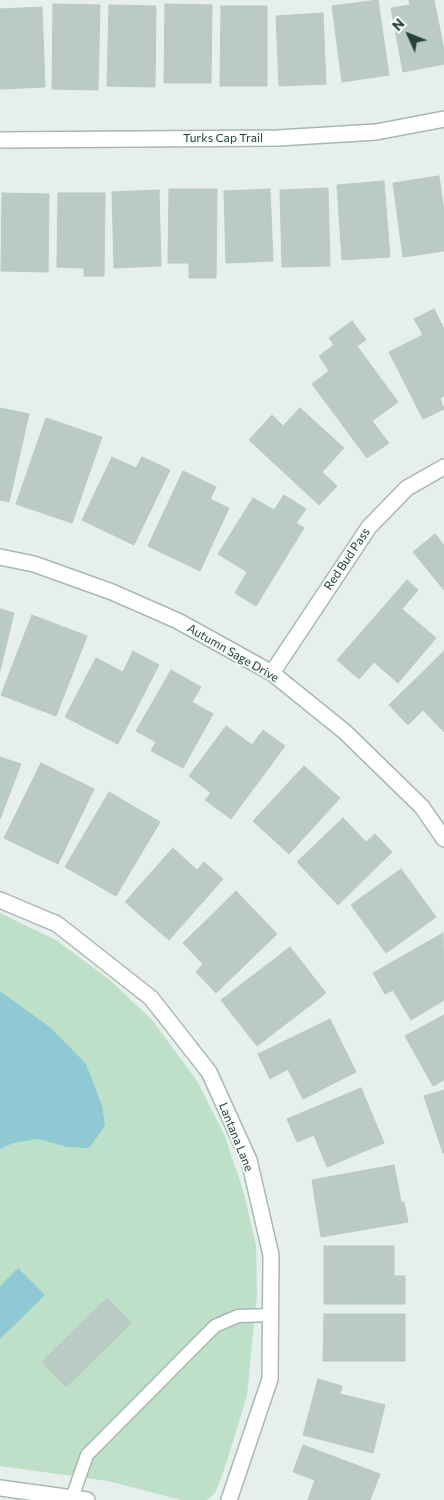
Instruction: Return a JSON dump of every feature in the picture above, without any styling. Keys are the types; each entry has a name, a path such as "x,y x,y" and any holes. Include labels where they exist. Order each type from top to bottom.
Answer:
{"street":[{"name":"Turks Cap Trail","path":"0,140 278,138 376,132 444,119"},
{"name":"Red Bud Pass","path":"272,673 368,527 407,488 444,467"},
{"name":"Autumn Sage Drive","path":"0,557 34,564 112,592 178,621 272,673 345,732 422,807 444,839"},
{"name":"Lantana Lane","path":"0,900 57,924 151,998 209,1072 249,1160 271,1255 270,1379 229,1500"},
{"path":"0,1488 79,1499"}],"lane":[{"path":"79,1499 87,1455 215,1326 238,1316 271,1315"}],"green space":[{"path":"0,913 56,940 110,980 153,1021 197,1081 224,1134 243,1190 256,1245 257,1294 247,1396 223,1473 215,1493 207,1500 181,1500 108,1481 0,1466"}],"water":[{"path":"0,991 51,1028 86,1064 102,1106 105,1126 89,1148 67,1147 38,1139 13,1143 0,1149"},
{"path":"18,1268 45,1295 0,1339 0,1286"}],"building":[{"path":"378,0 389,75 342,82 332,6"},
{"path":"409,0 434,0 444,50 444,64 403,72 391,8 410,5"},
{"path":"53,4 100,5 98,90 52,89"},
{"path":"165,4 212,5 211,83 164,83"},
{"path":"109,5 156,6 155,87 107,86"},
{"path":"221,6 267,6 267,86 220,86"},
{"path":"42,7 45,87 0,89 0,9"},
{"path":"323,13 326,84 279,86 276,16"},
{"path":"439,176 444,212 444,251 403,257 393,183"},
{"path":"384,181 390,257 342,260 337,185"},
{"path":"328,188 330,266 282,267 280,190"},
{"path":"169,189 217,189 216,278 189,278 189,263 168,263"},
{"path":"270,189 273,261 226,263 224,191"},
{"path":"159,190 161,266 114,268 112,192"},
{"path":"2,193 49,194 48,272 1,271"},
{"path":"58,193 105,193 104,276 84,276 84,268 57,267"},
{"path":"434,309 444,329 444,396 440,398 444,409 423,419 389,352 423,335 414,319"},
{"path":"352,321 366,340 357,346 398,402 372,421 389,443 367,458 312,384 329,371 319,356 334,345 329,338"},
{"path":"0,408 29,414 9,502 0,500"},
{"path":"300,408 344,448 322,472 337,486 319,505 249,440 272,415 283,426"},
{"path":"46,418 102,437 72,523 16,504"},
{"path":"112,457 136,468 142,457 170,470 134,545 82,520"},
{"path":"183,471 216,487 210,499 229,508 200,571 148,546"},
{"path":"284,495 306,509 296,523 304,528 256,606 235,593 247,572 218,554 253,498 274,510"},
{"path":"435,534 444,545 444,590 413,552"},
{"path":"407,580 418,590 402,609 436,638 398,683 374,662 359,679 337,660"},
{"path":"0,609 14,613 0,671"},
{"path":"32,615 87,636 56,716 1,695"},
{"path":"133,651 159,665 118,744 65,717 96,658 123,672"},
{"path":"444,651 444,732 423,710 408,725 389,705"},
{"path":"171,670 201,687 192,702 213,714 183,768 151,751 156,742 136,731"},
{"path":"226,726 252,745 263,730 285,746 231,819 205,800 211,793 189,776"},
{"path":"0,757 21,764 0,819"},
{"path":"41,763 94,789 58,864 4,838"},
{"path":"304,766 340,798 289,854 253,821"},
{"path":"109,792 160,822 116,896 65,867"},
{"path":"343,818 366,842 375,834 392,852 338,905 297,862"},
{"path":"173,848 197,870 204,862 223,879 169,940 125,902"},
{"path":"401,869 436,917 386,953 351,905"},
{"path":"236,891 277,934 216,993 196,972 203,964 183,943"},
{"path":"443,933 444,1000 411,1020 393,990 385,994 373,973"},
{"path":"290,947 326,993 257,1046 221,1000"},
{"path":"444,1015 444,1080 433,1086 405,1036"},
{"path":"330,1019 356,1072 303,1099 288,1069 270,1079 258,1054"},
{"path":"361,1088 384,1143 327,1167 314,1135 297,1142 287,1119"},
{"path":"444,1090 444,1153 443,1153 424,1096"},
{"path":"394,1165 401,1202 404,1202 408,1222 321,1237 312,1180"},
{"path":"324,1246 394,1246 394,1276 405,1276 405,1304 324,1304"},
{"path":"107,1298 131,1323 66,1387 42,1362"},
{"path":"324,1314 405,1314 405,1361 323,1361"},
{"path":"318,1379 342,1386 340,1394 385,1405 373,1453 303,1435"},
{"path":"303,1445 380,1474 370,1500 308,1500 315,1480 293,1472"}]}
